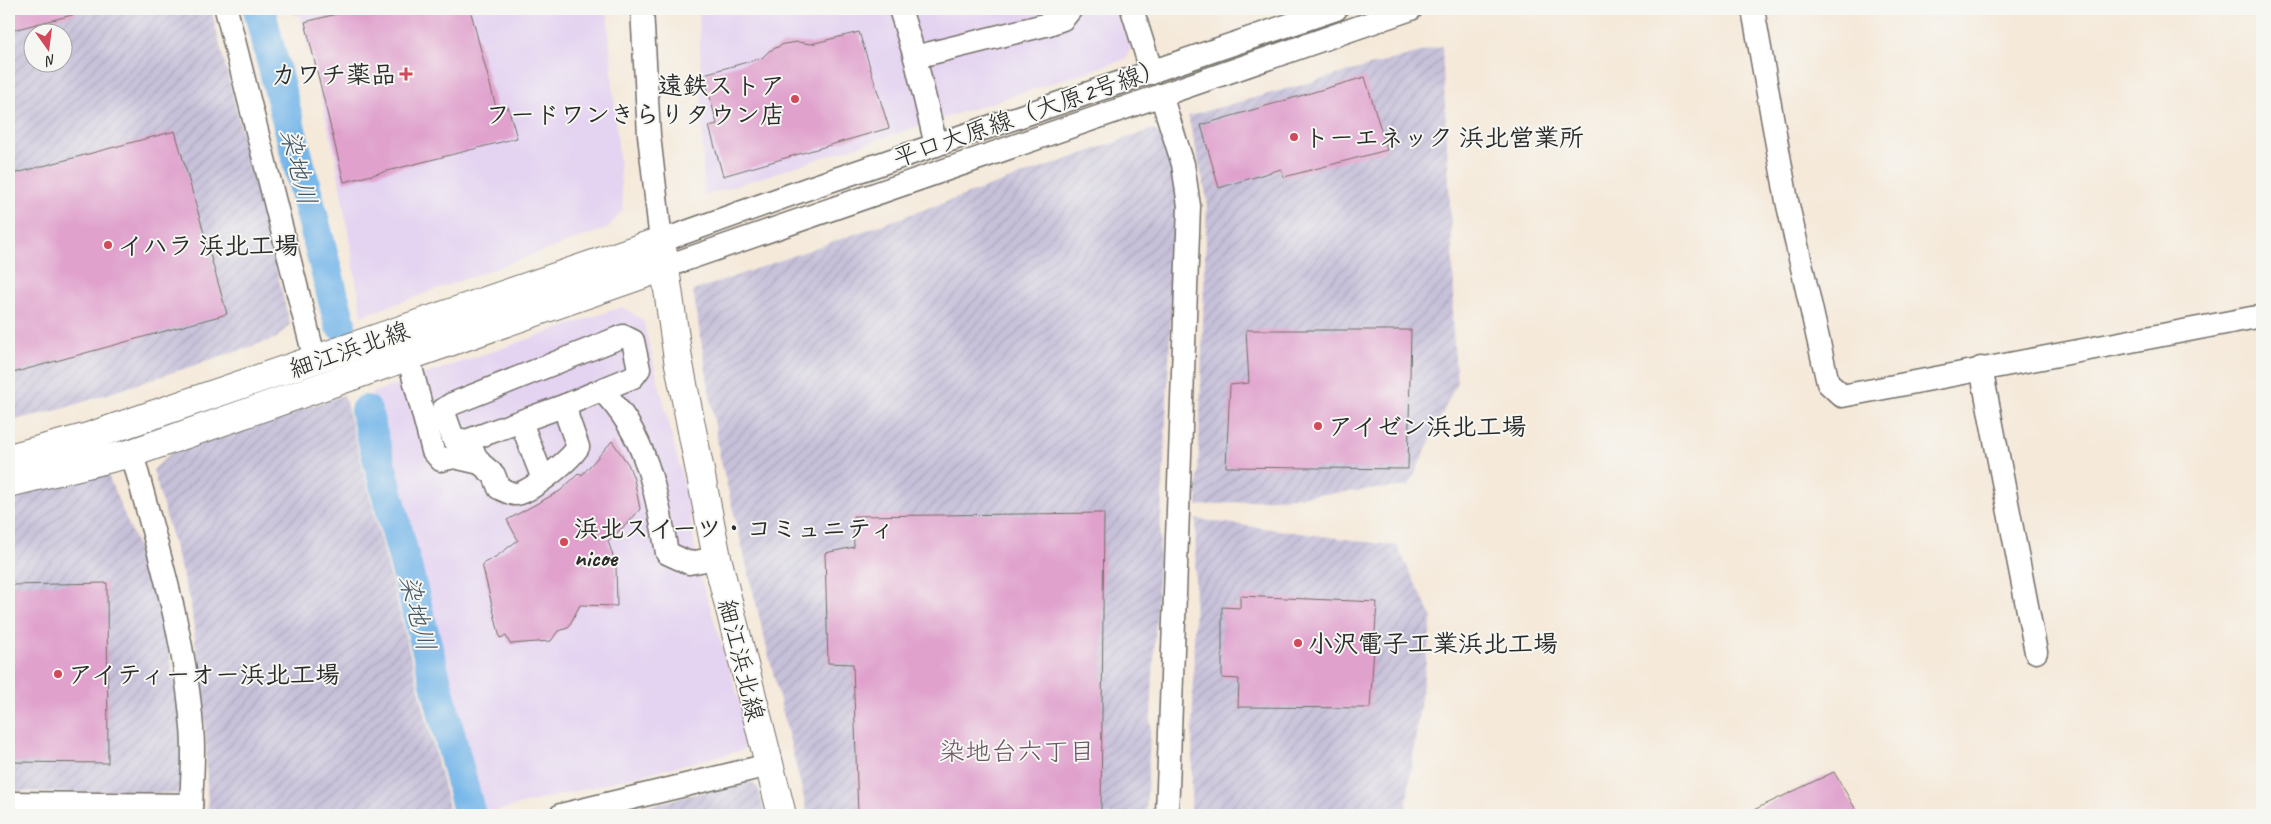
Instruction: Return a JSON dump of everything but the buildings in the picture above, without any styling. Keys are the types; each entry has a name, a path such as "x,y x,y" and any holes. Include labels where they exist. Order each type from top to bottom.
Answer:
{"main road":[{"name":"細江浜北線","path":"9,458 88,438 325,357 408,356 663,254"},
{"name":"細江浜北線","path":"9,483 132,453 340,380 364,358 663,254"},
{"name":"細江浜北線","path":"663,254 678,359 717,558 782,815"}],"street":[{"path":"226,9 325,357"},
{"path":"642,9 650,135 663,254"},
{"path":"900,9 915,58 936,145"},
{"path":"915,58 1049,24 1063,19 1072,9"},
{"path":"1132,9 1152,73"},
{"name":"平口大原線（大原2号線）","path":"663,254 936,145 1336,9"},
{"name":"平口大原線（大原2号線）","path":"663,254 1161,95 1411,9"},
{"path":"1753,9 1787,201 1828,383 1842,396 2262,316"},
{"path":"1161,95 1183,164 1189,206 1167,815"},
{"path":"623,336 633,341 639,369 634,377 601,390 566,405 466,441 453,438 443,410 452,404 623,336"},
{"path":"408,356 433,450 441,460 454,457 480,462"},
{"path":"1982,368 2036,652"},
{"path":"601,390 623,414 636,436 650,473 667,552 688,562 717,558"},
{"path":"466,441 480,462 494,475 500,488 514,494 522,492 560,467 578,447 568,419 566,405"},
{"path":"521,422 542,478"},
{"path":"9,803 191,810 193,729 185,666 172,605 132,453"},
{"path":"561,815 769,765"}],"shaded area":[{"path":"9,9 211,9 290,324 277,338 59,410 9,421"},
{"path":"292,9 607,9 623,210 608,228 362,316 335,155 300,15 294,16"},
{"path":"699,9 1119,9 1131,47 1126,59 704,196"},
{"path":"1442,46 1454,285 1452,321 1457,382 1409,486 1197,506 1207,199 1188,116"},
{"path":"1153,129 1164,138 1178,182 1146,815 808,815 720,457 693,291"},
{"path":"622,307 643,320 689,505 697,566 751,738 743,750 486,813 371,393"},
{"path":"344,395 451,815 208,815 205,723 191,606 153,470 171,453"},
{"path":"102,461 157,593 183,725 180,794 9,791 9,488"},
{"path":"1196,519 1397,546 1432,617 1405,815 1191,815"},
{"path":"749,780 758,788 765,815 614,815"}],"waterway":[{"name":"染地川","path":"259,9 340,324"},
{"name":"染地川","path":"366,411 470,815"}],"place":[{"name":"カワチ薬品","path":"406,74"},
{"name":"遠鉄ストア フードワンきらりタウン店","path":"795,99"},
{"name":"トーエネック 浜北営業所","path":"1294,137"},
{"name":"イハラ 浜北工場","path":"108,245"},
{"name":"アイゼン浜北工場","path":"1318,426"},
{"name":"浜北スイーツ・コミュニティ nicoe","path":"564,542"},
{"name":"小沢電子工業浜北工場","path":"1298,643"},
{"name":"アイティーオー浜北工場","path":"58,674"}],"district":[{"name":"染地台六丁目","path":"1017,751"}]}
